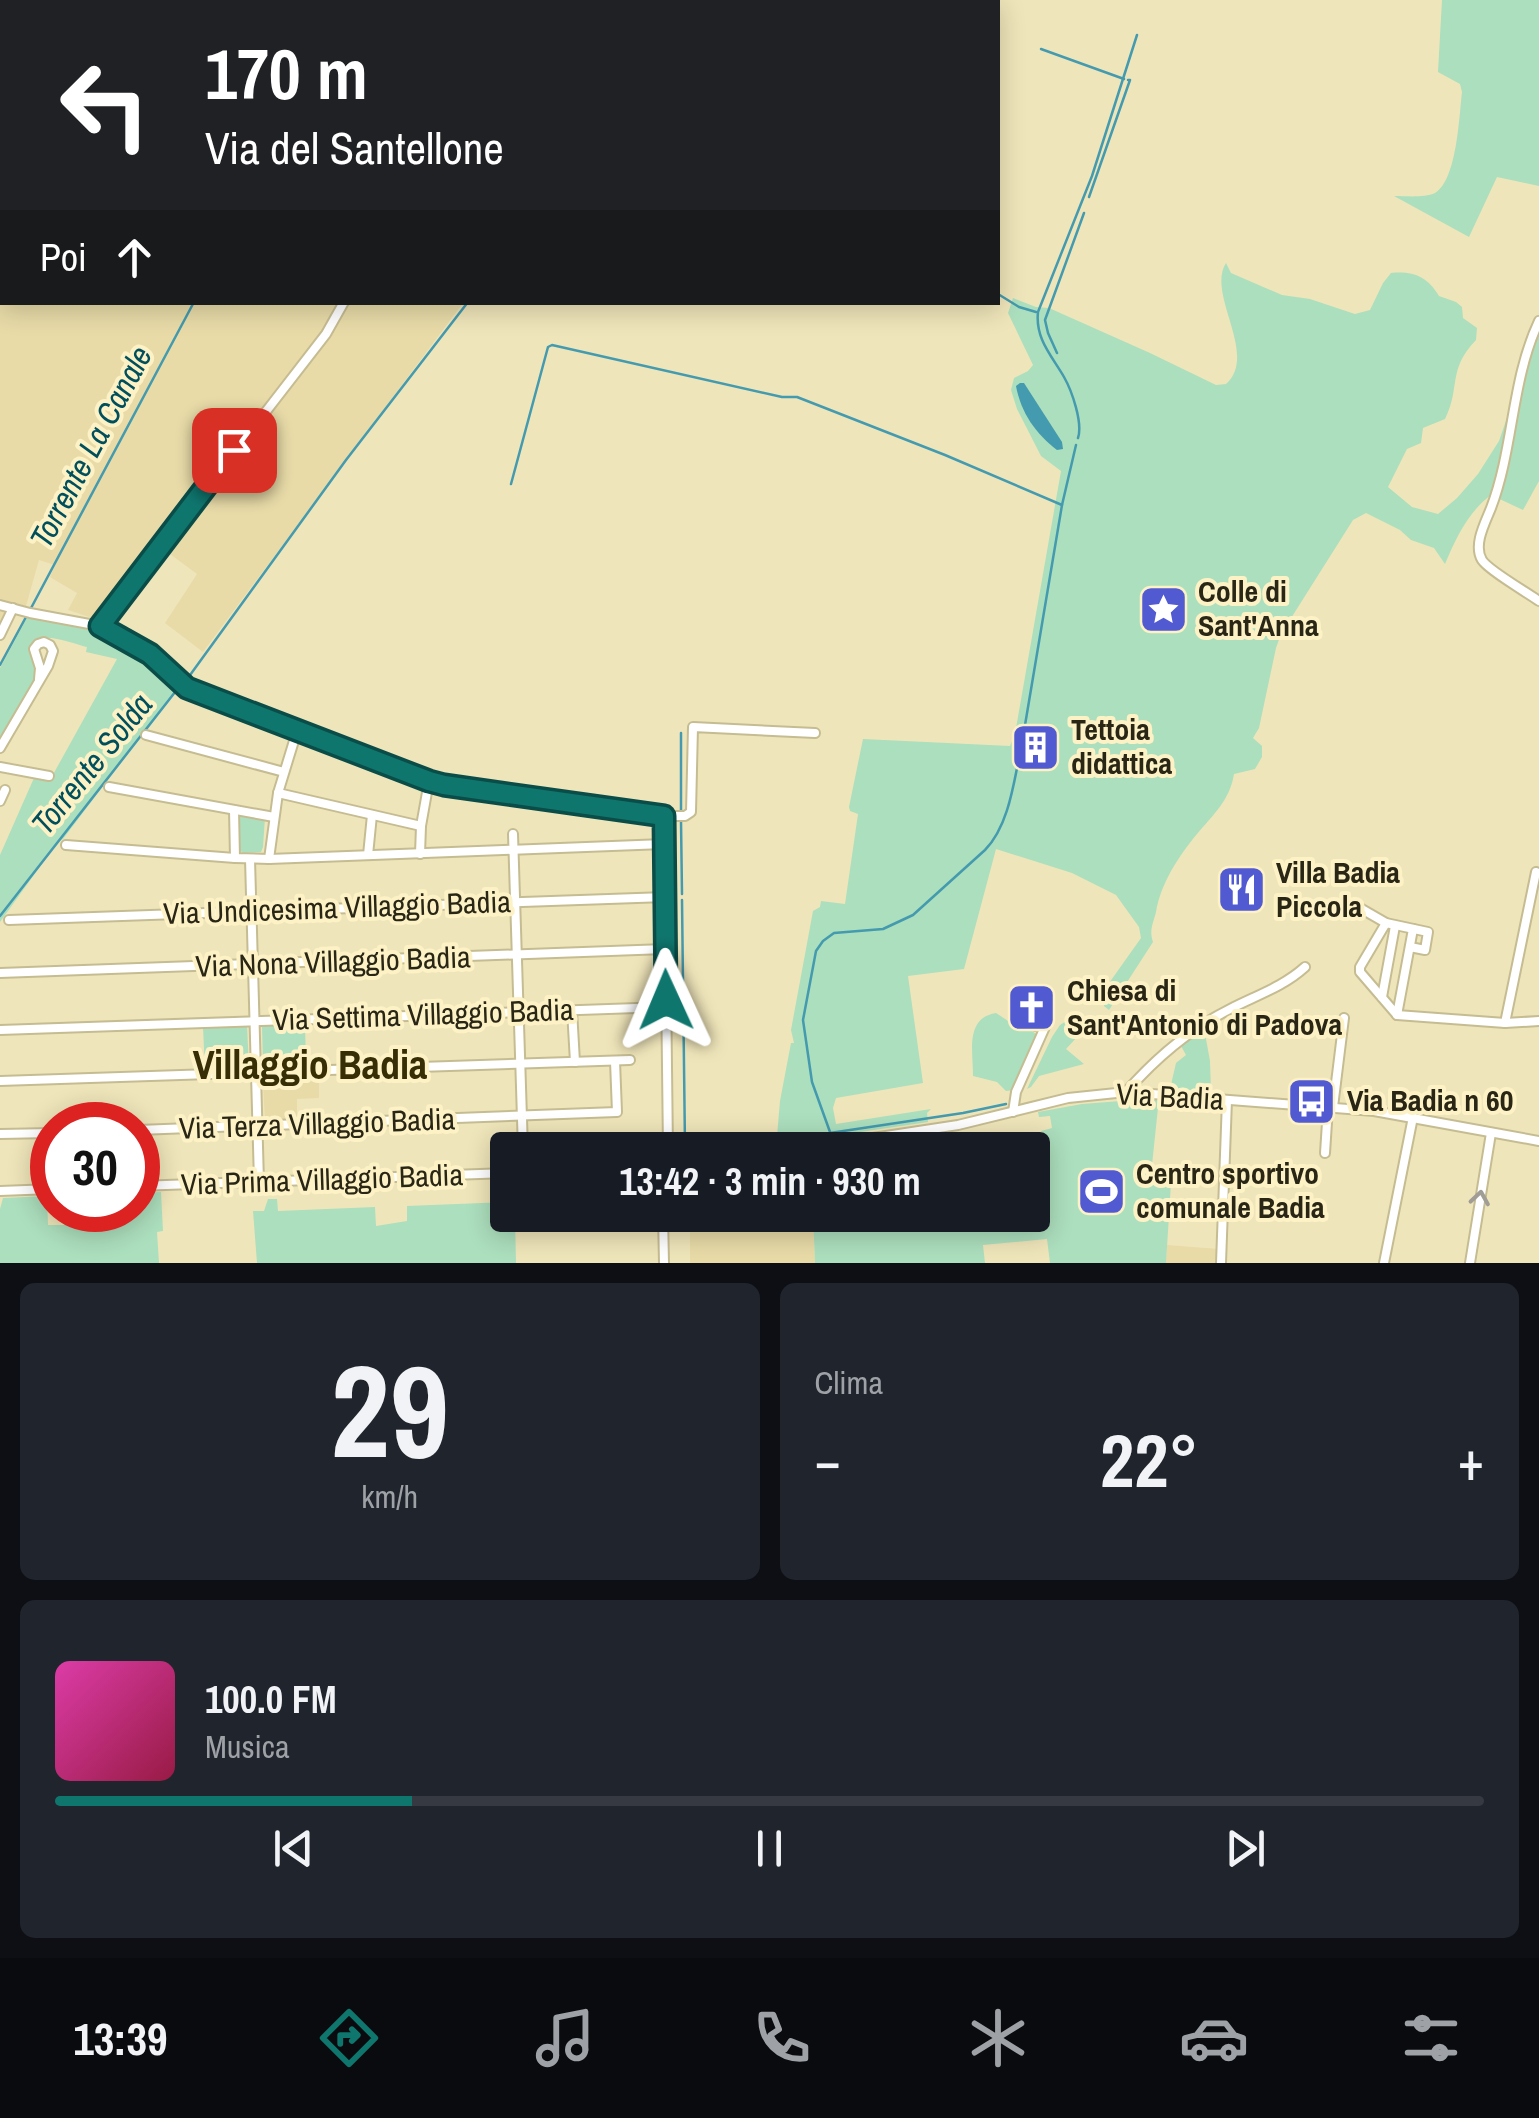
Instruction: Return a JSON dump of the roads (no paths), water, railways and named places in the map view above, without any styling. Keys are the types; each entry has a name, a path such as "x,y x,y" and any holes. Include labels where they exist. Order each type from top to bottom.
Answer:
{"street":[{"path":"100,626 326,334 342,305"},
{"path":"1539,321 1524,361 1503,473 1482,527 1479,549 1483,562 1539,601"},
{"path":"0,605 100,626 150,654 187,688 429,781 463,788 685,816 692,812 693,726 814,733"},
{"path":"0,636 22,610"},
{"path":"0,748 51,657 52,648 44,642 34,649 39,678"},
{"path":"37,658 43,661 51,657"},
{"path":"269,859 278,793 297,732"},
{"path":"146,735 284,772"},
{"path":"340,761 344,749"},
{"path":"0,767 48,776"},
{"path":"420,854 429,781"},
{"path":"110,787 274,817"},
{"path":"0,801 5,790"},
{"path":"278,793 421,826"},
{"path":"234,810 235,858"},
{"path":"368,855 372,814"},
{"path":"664,816 668,1132"},
{"path":"512,834 523,1132"},
{"path":"475,836 477,851"},
{"path":"66,844 269,859 664,844"},
{"path":"250,859 259,1182"},
{"path":"1505,1023 1536,872"},
{"name":"Via Undicesima Villaggio Badia","path":"10,920 666,897"},
{"path":"1353,904 1390,924 1428,932 1425,950 1410,948"},
{"path":"1390,924 1360,972 1397,1014 1505,1023 1539,1021"},
{"path":"1382,997 1390,924"},
{"path":"1397,1014 1413,929"},
{"name":"Via Nona Villaggio Badia","path":"0,973 665,950"},
{"path":"1126,1092 1171,1047 1305,967"},
{"name":"Via Settima Villaggio Badia","path":"0,1030 666,1007"},
{"path":"572,1010 574,1062"},
{"path":"1013,1112 1016,1092 1048,1014 1041,1014 1035,1026"},
{"path":"1326,1153 1344,1018"},
{"path":"0,1081 630,1060"},
{"name":"Via Terza Villaggio Badia","path":"160,1129 617,1112 615,1061"},
{"name":"Via Badia","path":"913,1132 1068,1098 1126,1092 1331,1107 1414,1117 1539,1141"},
{"path":"1220,1263 1227,1100"},
{"path":"1384,1263 1414,1117"},
{"path":"0,1134 30,1133"},
{"path":"1470,1263 1491,1133"},
{"name":"Via Prima Villaggio Badia","path":"160,1185 490,1174"},
{"path":"0,1190 30,1189"},
{"path":"664,1232 664,1263"}],"water":[{"path":"1024,383 1063,449 1049,444 1030,422 1018,396 1016,386"}],"waterway":[{"path":"1078,438 1073,398 1042,339 1038,312 1092,176 1137,35"},
{"path":"1041,49 1124,79"},
{"path":"1089,197 1128,80"},
{"path":"1057,353 1045,320 1084,213"},
{"path":"1000,295 1036,312"},
{"name":"Torrente La Canale","path":"30,610 192,305"},
{"name":"Torrente Solda","path":"185,682 346,460 466,305"},
{"path":"511,484 548,347 552,345 782,397 797,397 1062,505"},
{"path":"1023,737 1062,505 1076,445"},
{"name":"Torrente La Canale","path":"0,665 26,617"},
{"name":"Torrente Solda","path":"0,916 179,687"},
{"path":"681,733 681,812"},
{"path":"830,1132 812,1082 803,1020 816,951 834,933 883,929 913,915 985,850 1005,816 1021,748"},
{"path":"681,821 682,894"},
{"path":"682,900 685,1132"},
{"path":"837,1132 1006,1104"}],"place":[{"name":"Colle di Sant'Anna","path":"1163,609"},
{"name":"Tettoia didattica","path":"1036,747"},
{"name":"Villa Badia Piccola","path":"1241,890"},
{"name":"Chiesa di Sant'Antonio di Padova","path":"1032,1008"},
{"name":"Via Badia n 60","path":"1312,1101"},
{"name":"Centro sportivo comunale Badia","path":"1101,1191"}],"district":[{"name":"Villaggio Badia","path":"310,1065"}]}
